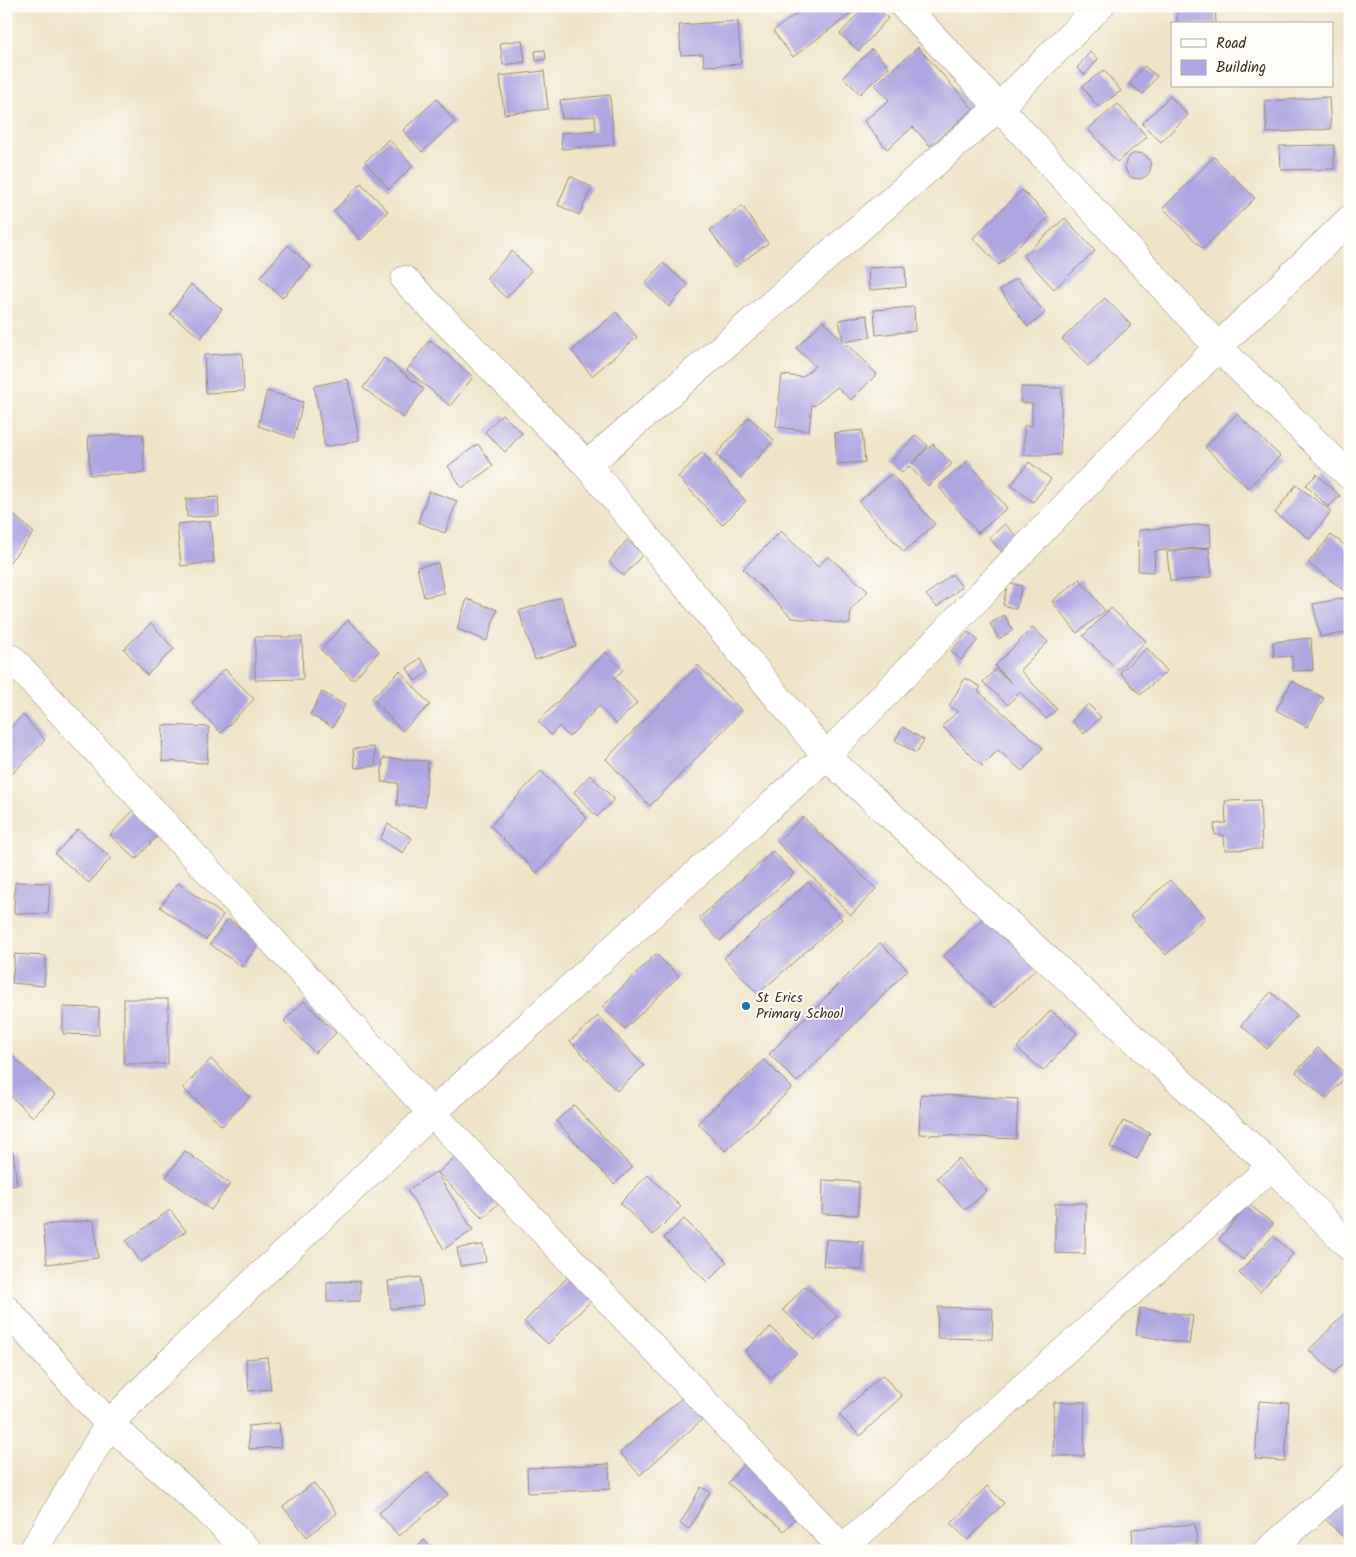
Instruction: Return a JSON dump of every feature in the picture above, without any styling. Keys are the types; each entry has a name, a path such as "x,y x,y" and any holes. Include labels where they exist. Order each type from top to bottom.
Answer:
{"street":[{"path":"904,6 1218,347 1350,476"},
{"path":"587,465 999,108 1100,6"},
{"path":"33,1551 109,1424 182,1350 432,1113 826,756 1218,347 1350,219"},
{"path":"406,280 587,465 826,756 1272,1166 1350,1247"},
{"path":"12,659 432,1113 844,1550 1272,1166"},
{"path":"6,1309 109,1424 207,1510 248,1551"},
{"path":"1268,1551 1350,1479"}],"building":[{"path":"807,6 854,6 857,9 793,57 773,31"},
{"path":"865,6 874,6 888,18 859,51 840,34"},
{"path":"1177,6 1215,6 1216,22 1177,22"},
{"path":"738,21 741,64 704,66 703,54 681,55 679,25"},
{"path":"522,40 525,62 503,65 500,43"},
{"path":"918,47 973,109 930,146 913,127 887,149 864,121 889,100 875,85"},
{"path":"872,49 889,67 860,94 843,77"},
{"path":"545,50 546,59 536,61 535,51"},
{"path":"1090,52 1098,59 1085,75 1077,68"},
{"path":"1144,66 1157,76 1143,94 1129,84"},
{"path":"1104,70 1121,91 1098,107 1082,86"},
{"path":"544,71 548,109 504,114 500,76"},
{"path":"610,95 614,145 562,149 561,133 596,130 595,116 562,119 560,100"},
{"path":"1170,96 1188,115 1161,142 1142,124"},
{"path":"1329,97 1331,129 1267,133 1265,101"},
{"path":"437,99 455,122 422,152 403,130"},
{"path":"1118,104 1147,137 1117,162 1088,129"},
{"path":"389,139 413,166 389,189 365,162"},
{"path":"1334,145 1334,169 1281,170 1280,146"},
{"path":"1138,153 1147,157 1151,166 1147,175 1138,179 1129,175 1125,166 1129,157"},
{"path":"1214,157 1255,198 1203,249 1163,208"},
{"path":"570,176 592,187 579,215 558,205"},
{"path":"361,183 388,211 361,240 334,211"},
{"path":"1022,190 1049,217 999,265 973,238"},
{"path":"742,206 768,243 735,267 710,230"},
{"path":"1065,218 1095,251 1054,289 1023,256"},
{"path":"288,245 311,267 282,298 260,277"},
{"path":"512,251 531,271 506,298 486,278"},
{"path":"663,263 688,285 669,307 645,284"},
{"path":"905,266 906,287 869,290 868,268"},
{"path":"1017,278 1045,313 1028,327 1000,290"},
{"path":"191,284 222,309 201,338 170,314"},
{"path":"1105,298 1131,325 1088,366 1062,339"},
{"path":"914,307 915,331 876,335 874,310"},
{"path":"616,312 637,337 592,376 572,351"},
{"path":"867,315 871,337 844,342 877,374 851,400 837,387 814,406 812,404 809,431 776,427 782,375 802,377 815,366 796,348 823,321 843,341 839,320"},
{"path":"430,340 473,377 450,406 407,370"},
{"path":"242,353 244,391 206,393 204,355"},
{"path":"384,358 424,389 403,418 363,388"},
{"path":"348,379 359,440 325,447 314,386"},
{"path":"1021,387 1062,388 1060,455 1024,455 1024,426 1032,426 1032,403 1021,403"},
{"path":"267,391 303,402 294,438 258,426"},
{"path":"502,414 522,433 505,452 485,432"},
{"path":"1237,414 1280,456 1248,488 1205,447"},
{"path":"749,417 774,440 741,478 716,455"},
{"path":"862,430 865,462 837,464 835,433"},
{"path":"143,434 144,473 90,475 88,436"},
{"path":"916,435 928,446 912,464 933,444 952,464 928,486 909,466 902,473 890,462"},
{"path":"478,444 493,466 462,488 448,466"},
{"path":"702,452 746,501 722,525 678,477"},
{"path":"968,461 1007,508 978,533 938,486"},
{"path":"1029,462 1051,479 1033,502 1011,485"},
{"path":"891,474 935,524 904,552 859,502"},
{"path":"1317,474 1340,496 1328,507 1306,485"},
{"path":"1296,485 1331,511 1310,539 1275,513"},
{"path":"429,491 457,501 445,533 418,522"},
{"path":"218,497 219,516 187,517 186,499"},
{"path":"6,508 34,533 6,566"},
{"path":"210,521 214,562 181,566 177,524"},
{"path":"1005,524 1019,539 1003,553 989,538"},
{"path":"1210,524 1211,547 1155,551 1154,572 1138,571 1139,530"},
{"path":"781,531 818,567 828,556 868,591 851,609 850,624 792,618 743,569"},
{"path":"1331,535 1350,549 1350,587 1346,592 1308,563"},
{"path":"627,540 643,554 624,576 609,562"},
{"path":"1209,548 1212,577 1170,581 1167,552"},
{"path":"438,563 444,593 424,597 417,567"},
{"path":"952,574 962,587 937,607 926,595"},
{"path":"1080,579 1105,611 1077,633 1052,601"},
{"path":"1008,582 1022,586 1016,609 1003,605"},
{"path":"561,597 576,646 535,660 519,611"},
{"path":"1350,597 1350,632 1320,637 1313,604"},
{"path":"467,599 497,610 487,641 457,629"},
{"path":"1111,608 1146,641 1118,670 1083,636"},
{"path":"1004,615 1013,630 999,639 990,624"},
{"path":"348,620 379,651 353,680 321,650"},
{"path":"151,623 174,649 147,675 124,649"},
{"path":"1033,627 1048,642 1020,670 1057,709 1046,719 1020,692 1008,705 983,682 996,669 1012,683 995,666"},
{"path":"968,632 978,640 961,660 951,651"},
{"path":"255,637 302,637 303,679 255,680"},
{"path":"1311,638 1313,670 1293,671 1292,656 1274,657 1273,642"},
{"path":"1147,648 1167,671 1140,695 1120,672"},
{"path":"606,652 623,670 614,678 637,703 616,724 599,706 569,737 559,726 551,735 538,722"},
{"path":"420,658 429,671 415,681 407,668"},
{"path":"698,665 742,711 650,806 606,759"},
{"path":"225,669 254,699 221,733 192,703"},
{"path":"400,671 430,705 402,731 372,698"},
{"path":"965,678 981,687 978,691 1043,748 1022,771 998,750 982,766 942,726 958,711 949,706"},
{"path":"1292,681 1324,698 1307,727 1276,710"},
{"path":"322,692 345,705 333,727 310,715"},
{"path":"1088,704 1101,717 1084,734 1072,721"},
{"path":"23,715 45,740 11,775 6,770 6,732"},
{"path":"163,725 209,727 207,763 162,761"},
{"path":"903,727 924,740 916,753 895,740"},
{"path":"374,747 376,766 355,768 353,749"},
{"path":"383,758 428,761 425,807 397,805 398,783 381,782"},
{"path":"541,771 587,818 537,873 490,826"},
{"path":"590,775 614,799 597,817 574,792"},
{"path":"1260,800 1262,849 1225,850 1224,835 1215,835 1214,824 1226,823 1225,801"},
{"path":"136,808 161,832 136,859 110,835"},
{"path":"803,817 876,889 851,915 777,842"},
{"path":"388,824 412,838 403,853 380,839"},
{"path":"78,829 111,858 89,883 55,854"},
{"path":"773,851 794,874 720,941 699,918"},
{"path":"1170,880 1205,918 1166,955 1130,916"},
{"path":"15,882 50,883 48,914 14,913"},
{"path":"808,882 842,919 758,994 724,958"},
{"path":"178,883 223,915 206,940 160,907"},
{"path":"987,915 1038,967 995,1008 944,956"},
{"path":"228,919 260,942 242,967 210,944"},
{"path":"880,943 908,970 797,1082 769,1054"},
{"path":"15,954 46,956 44,986 12,983"},
{"path":"656,954 679,976 625,1029 602,1007"},
{"path":"1271,992 1297,1016 1267,1049 1241,1025"},
{"path":"124,999 168,999 168,1064 124,1064"},
{"path":"304,1001 336,1033 315,1053 284,1021"},
{"path":"63,1007 99,1008 99,1035 63,1034"},
{"path":"1051,1010 1077,1033 1043,1071 1017,1048"},
{"path":"598,1016 644,1066 617,1091 570,1041"},
{"path":"1318,1048 1347,1075 1326,1099 1296,1072"},
{"path":"6,1050 55,1095 33,1117 6,1092"},
{"path":"211,1059 250,1097 222,1126 183,1088"},
{"path":"764,1060 792,1088 725,1151 698,1123"},
{"path":"921,1094 1018,1099 1016,1139 919,1134"},
{"path":"574,1105 632,1168 614,1184 556,1121"},
{"path":"1123,1121 1150,1133 1137,1159 1110,1147"},
{"path":"462,1150 507,1195 483,1218 438,1173"},
{"path":"185,1151 230,1184 211,1210 166,1177"},
{"path":"13,1152 17,1185 6,1187 6,1153"},
{"path":"959,1158 987,1191 965,1210 937,1178"},
{"path":"436,1172 473,1230 444,1249 407,1190"},
{"path":"648,1175 681,1207 653,1235 620,1203"},
{"path":"823,1180 859,1182 858,1215 822,1214"},
{"path":"1055,1203 1086,1203 1085,1254 1055,1253"},
{"path":"1249,1204 1273,1224 1243,1260 1219,1239"},
{"path":"170,1210 186,1231 141,1262 126,1241"},
{"path":"684,1219 727,1262 707,1282 664,1238"},
{"path":"94,1220 98,1258 47,1264 43,1225"},
{"path":"1273,1236 1293,1254 1260,1292 1239,1273"},
{"path":"826,1239 864,1242 862,1270 823,1266"},
{"path":"483,1245 486,1262 460,1266 457,1248"},
{"path":"569,1276 593,1299 548,1344 524,1322"},
{"path":"420,1277 423,1305 391,1309 388,1281"},
{"path":"360,1281 360,1301 327,1302 327,1282"},
{"path":"805,1286 837,1316 815,1340 783,1310"},
{"path":"938,1307 993,1309 992,1339 937,1338"},
{"path":"1140,1308 1193,1316 1189,1344 1136,1335"},
{"path":"1350,1308 1350,1357 1334,1373 1309,1350"},
{"path":"771,1327 797,1353 771,1378 745,1351"},
{"path":"267,1357 271,1389 249,1391 246,1359"},
{"path":"882,1375 902,1396 860,1436 839,1415"},
{"path":"686,1394 706,1416 640,1475 620,1453"},
{"path":"1259,1401 1289,1403 1285,1461 1255,1459"},
{"path":"1054,1402 1085,1402 1084,1456 1053,1456"},
{"path":"279,1423 281,1447 249,1449 248,1426"},
{"path":"747,1460 804,1508 784,1531 728,1483"},
{"path":"609,1464 610,1489 528,1493 527,1468"},
{"path":"428,1472 448,1495 399,1536 379,1513"},
{"path":"313,1483 337,1513 307,1537 283,1507"},
{"path":"987,1486 1004,1503 968,1540 951,1524"},
{"path":"701,1487 710,1492 689,1529 680,1524"},
{"path":"1345,1497 1350,1501 1350,1544 1324,1518"},
{"path":"1195,1524 1197,1545 1133,1550 1132,1529"},
{"path":"424,1540 436,1551 414,1551"}],"place":[{"name":"St Erics Primary School","path":"746,1006"}]}
